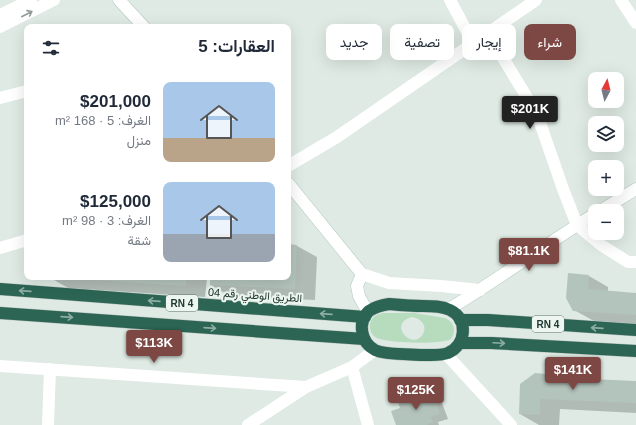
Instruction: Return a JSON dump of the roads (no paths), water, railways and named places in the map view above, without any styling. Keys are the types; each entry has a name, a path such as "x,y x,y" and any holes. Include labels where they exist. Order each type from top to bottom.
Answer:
{"highway":[{"name":"الطريق الوطني رقم 04","path":"0,289 367,314 379,306 389,304 449,309"},
{"path":"367,314 362,326 362,333 369,346 375,350 386,353 436,355 446,354 454,350 460,343 463,334 463,326 460,320 456,313 449,309"},
{"name":"RN 4","path":"0,313 364,339"},
{"name":"RN 4","path":"460,320 488,320 636,330"},
{"name":"RN 4","path":"460,343 491,343 636,351"}],"street":[{"path":"0,15 31,0"},
{"path":"0,27 54,0"},
{"path":"119,0 141,24"},
{"path":"450,0 463,24"},
{"path":"501,24 536,0"},
{"path":"621,0 636,23"},
{"path":"291,164 337,137 462,51"},
{"path":"504,60 537,114 577,225 601,245 628,262 636,262"},
{"path":"0,98 24,92"},
{"path":"291,186 362,274 389,283 480,290"},
{"path":"611,204 636,189"},
{"path":"449,309 588,218"},
{"path":"0,248 24,241"},
{"path":"362,274 357,286 359,296 367,314"},
{"path":"248,425 306,387 352,367 375,350"},
{"path":"446,354 511,425"},
{"path":"0,366 306,387"},
{"path":"352,367 368,425"},
{"path":"48,425 50,369"}]}
